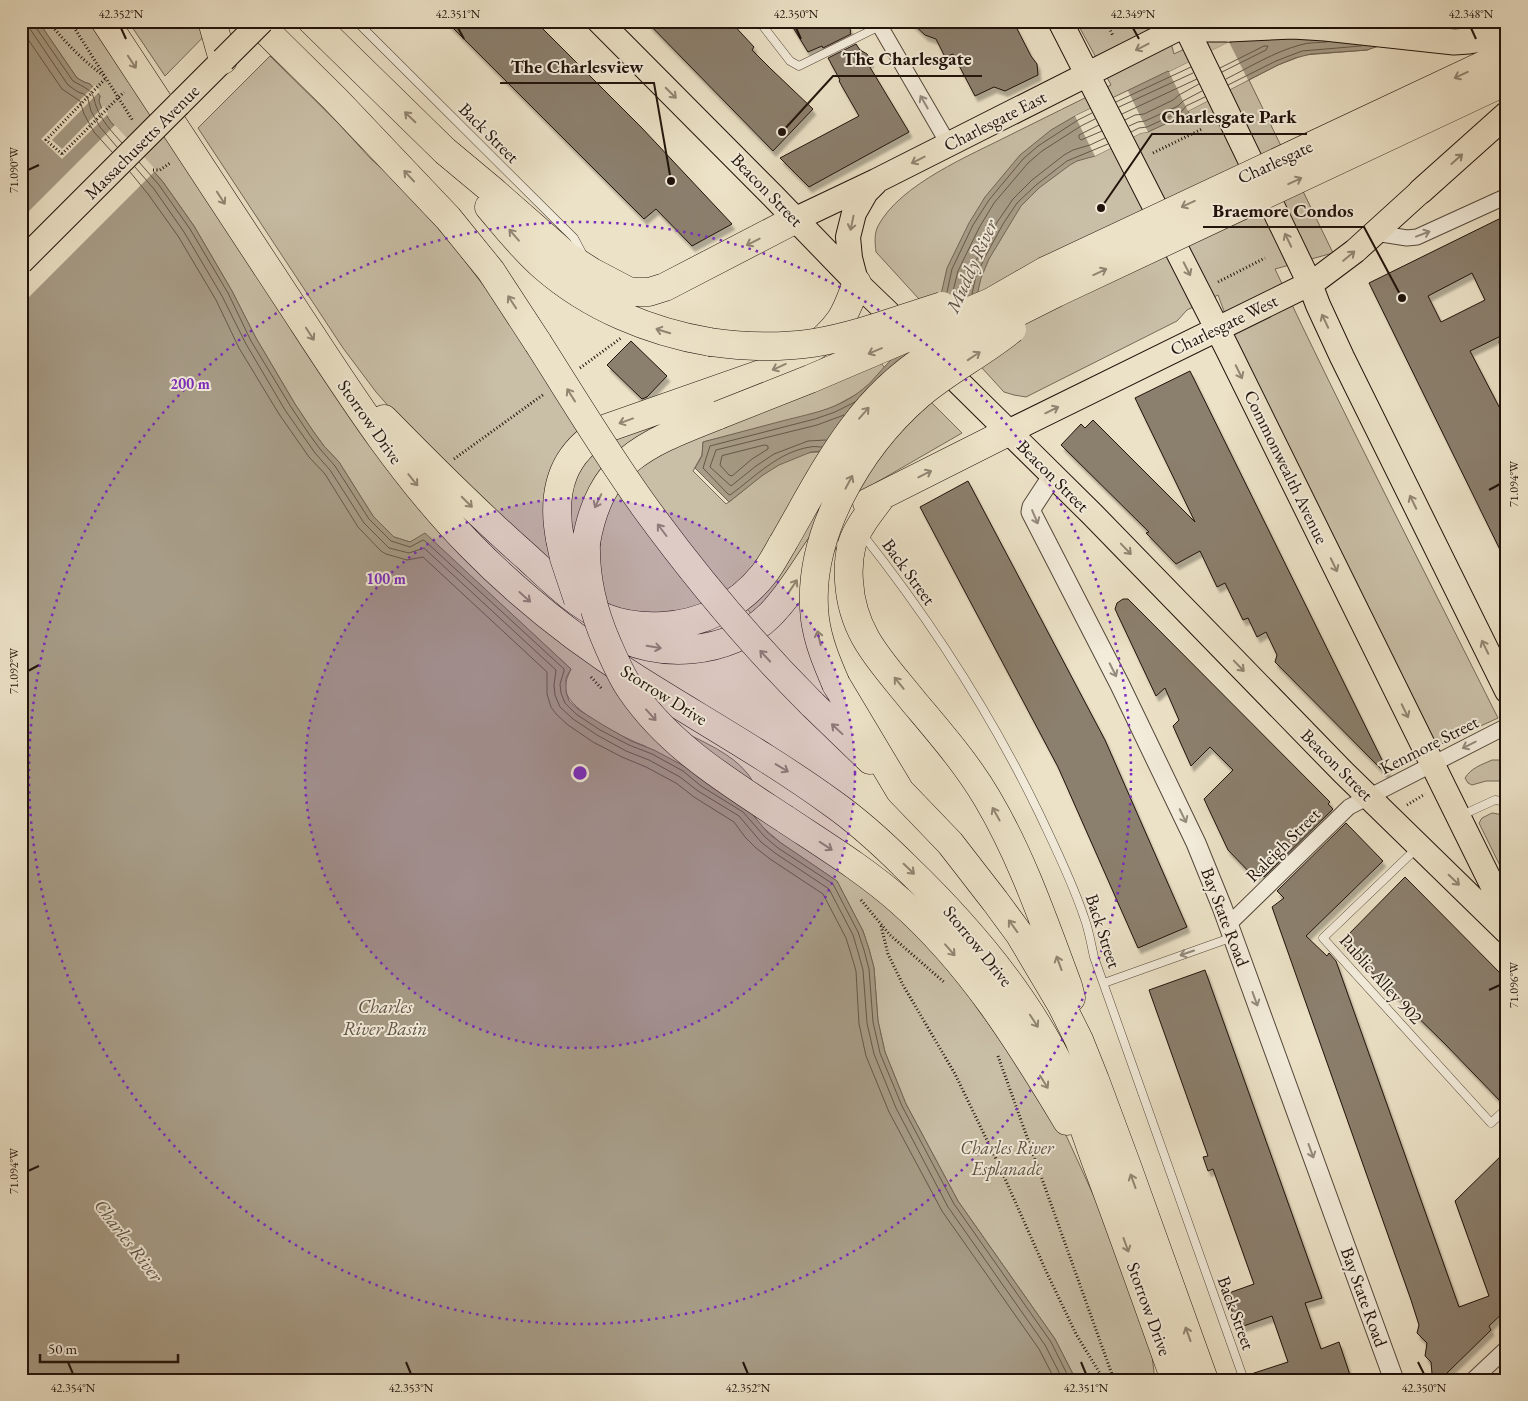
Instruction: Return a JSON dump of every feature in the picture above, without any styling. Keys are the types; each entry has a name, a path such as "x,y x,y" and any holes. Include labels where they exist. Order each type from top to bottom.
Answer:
{"highway":[{"name":"Storrow Drive","path":"106,21 382,441 428,499 468,544 533,604 560,626 633,677 793,775 838,806 880,842 928,888 992,960 1020,998 1052,1049 1104,1183 1175,1380"},
{"path":"212,21 223,60"},
{"name":"Storrow Drive","path":"256,21 335,98 476,250 614,462 686,563 751,640 811,704 925,816 972,871 1020,935 1060,1004 1087,1060 1128,1166 1204,1380"},
{"path":"312,21 445,151 557,248 592,272 626,291 649,292 665,287 796,219"},
{"path":"1494,21 1507,48"},
{"path":"1187,23 1208,29 1293,26 1324,28 1454,42 1507,35"},
{"name":"Charlesgate","path":"1051,282 1488,63 1507,57"},
{"name":"Charlesgate","path":"1051,282 1498,85 1507,78"},
{"path":"1421,191 1501,119"},
{"path":"445,151 482,199 523,246 564,284 588,299 626,318 664,331 710,342 765,346 815,342 845,336 889,322 1051,282"},
{"path":"584,606 605,617 635,626 669,626 694,622 720,611 745,592 764,574 846,436 865,412 896,381 937,352 1051,282"},
{"path":"573,541 591,520 597,503 609,482 622,467 643,449 658,440 810,379 991,302 1051,282"},
{"path":"893,783 836,684 819,641 815,618 814,594 822,547 831,519 852,476 876,440 901,412 921,394 1003,337 1051,282"},
{"path":"857,283 841,318 811,350 760,374 607,428 590,438 580,447 570,461 560,483 556,513 585,560 590,594 596,616 614,660 630,689 653,718 685,749 726,780 878,882 948,948 1001,1014 1104,1183"},
{"path":"333,369 479,514 584,606 607,629 620,638 660,648 685,650 710,647 727,642 748,631 769,616 786,596 839,523 859,507 1008,432"},
{"path":"882,496 858,529 851,550 848,577 853,607 861,630 875,654 960,758 986,797 1005,831 1030,884 1068,986 1087,1060"}],"main road":[{"name":"Massachusetts Avenue","path":"21,262 262,21"},
{"name":"Beacon Street","path":"599,21 857,283 1053,476 1369,797 1507,932"},
{"name":"Commonwealth Avenue","path":"1060,21 1217,328 1507,915"},
{"name":"Charlesgate East","path":"796,219 949,145 1187,23"},
{"path":"1187,23 1219,95 1310,284 1342,357 1507,691"},
{"path":"857,283 850,258 848,237 854,213 866,192 876,181"},
{"name":"Charlesgate West","path":"1008,432 1310,284 1338,265 1421,191"}],"street":[{"path":"878,24 949,145"},
{"path":"1375,233 1407,238 1417,237 1507,196"},
{"name":"Bay State Road","path":"1053,476 1032,507 1031,512 1116,677 1196,843 1231,931 1394,1380"},
{"name":"Kenmore Street","path":"1369,797 1507,726"},
{"name":"Raleigh Street","path":"1231,931 1349,807 1369,797"},
{"path":"1473,1380 1507,1348"}],"lane":[{"name":"Back Street","path":"356,21 574,238 592,272"},
{"path":"759,21 790,61 798,66 878,24"},
{"path":"1507,340 1503,342 1507,349"},
{"name":"Back Street","path":"858,529 897,578 976,698 1020,775 1049,834 1084,917 1094,957 1244,1380"},
{"path":"1458,817 1495,800 1507,802"},
{"name":"Public Alley 902","path":"1419,846 1323,938 1492,1123 1507,1108"},
{"name":"Raleigh Street","path":"1104,983 1231,931"}],"path":[{"path":"48,21 87,64 106,78"},
{"path":"70,21 106,78"},
{"path":"1106,21 1113,36"},
{"path":"106,78 46,140 62,154 124,92"},
{"path":"1153,154 1202,129"},
{"path":"153,170 160,170 170,163"},
{"path":"1218,282 1265,258"},
{"path":"1406,805 1426,794"},
{"path":"880,923 888,954 903,985 964,1092 1076,1334 1104,1380"}],"green space":[{"name":"Charles River Esplanade","path":"38,21 88,21 375,451 680,730 716,748 740,766 750,776 755,787 941,956 1065,1133 1102,1214 1152,1356 1155,1380 1076,1380 1055,1339 958,1201 906,1104 885,1052 878,1021 874,968 869,949 863,931 837,881 781,843 759,824 753,814 645,746 612,731 587,715 569,699 566,691 566,682 571,669 425,534 410,542 394,537 373,516 339,462 324,446 295,404 194,226 163,182 110,121 101,107 100,96 90,84 77,78"},
{"path":"128,21 219,21 165,76"},
{"path":"1076,21 1165,21 1174,54 1242,21 1428,21 1367,50 1304,55 1278,65 1249,80 1333,253 1275,269 1357,438 1498,718 1437,746 1234,338 1218,295 1187,310 1177,321 1026,397 1004,392 876,252 875,235 878,226 888,211 919,184 957,161 1111,85"},
{"path":"270,56 391,177 449,240 502,310 579,434 613,436 818,360 819,363 881,363 885,368 859,393 833,407 814,414 703,442 702,455 693,471 726,504 758,478 781,463 806,453 820,452 920,391 962,433 872,485 840,511 754,617 747,609 739,586 712,604 649,616 611,607 586,597 405,425 376,392 343,348 198,128"},
{"path":"1492,760 1502,760 1507,763 1507,781 1486,781 1472,785 1468,783 1465,778 1470,772"},
{"path":"1492,813 1504,815 1507,818 1507,880 1479,823 1482,818"}],"water":[{"name":"Charles River Basin","path":"21,21 38,21 77,78 90,84 100,96 101,107 110,121 163,182 194,226 295,404 324,446 339,462 373,516 394,537 410,542 425,533 571,669 566,678 566,692 569,701 579,710 631,741 654,750 686,767 704,781 747,808 768,833 837,881 863,931 869,949 874,968 878,1021 885,1052 906,1104 958,1201 1055,1339 1076,1380 21,1380"},
{"name":"Muddy River","path":"1274,21 1428,21 1424,26 1388,43 1367,50 1311,54 1295,58 1188,111 1189,113 1148,132 1141,133 1095,156 1070,165 1039,188 1021,206 989,259 981,278 971,323 841,449 811,452 779,465 729,502 695,468 702,456 703,442 828,408 849,399 869,384 932,314 940,299 947,268 969,223 985,197 1020,155 1051,130 1075,116"}],"pier":[{"path":"1267,21 1400,21 1429,25 1422,31 1290,37 1229,42 1229,39"},
{"path":"1229,42 1248,80 1188,111 1169,72"},
{"path":"95,85 100,91 52,140 62,149 104,106 108,114 62,159 41,139"},
{"path":"1128,91 1148,132 1141,133 1095,156 1075,116"},
{"path":"115,125 156,170 21,305 21,219"}],"building":[{"path":"446,21 535,21 641,127 732,224 692,246 656,209 644,219"},
{"path":"646,21 730,21 754,47 752,50 813,109 773,151"},
{"path":"789,21 845,21 851,34 823,48 822,46 808,52"},
{"path":"910,21 1013,21 1037,64 1038,75 1005,91 994,87 975,96 953,54 945,57 936,39 925,35"},
{"path":"856,44 871,60 868,64 909,132 809,187 780,158 859,116 828,58"},
{"path":"1507,215 1507,333 1470,351 1507,422 1507,564 1369,283","holes":["1472,273 1485,300 1441,322 1428,296"]},
{"path":"631,341 667,376 647,397 642,399 607,365"},
{"path":"1190,371 1388,772 1385,773 1275,662 1277,655 1266,632 1257,637 1248,618 1243,620 1225,583 1217,587 1200,551 1176,564 1146,533 1149,532 1061,445 1081,424 1085,428 1093,420 1195,522 1135,398"},
{"path":"968,481 1105,740 1187,927 1138,948 1058,767 920,507"},
{"path":"1123,599 1128,599 1330,802 1328,804 1333,809 1264,877 1259,872 1254,877 1228,850 1204,799 1233,770 1210,747 1191,766 1173,726 1179,720 1165,688 1156,696 1115,609 1117,603"},
{"path":"1346,823 1383,861 1306,936 1327,956 1329,953 1336,961 1459,1307 1489,1296 1455,1201 1507,1150 1507,1309 1489,1326 1491,1330 1444,1376 1440,1377 1432,1374 1431,1362 1425,1356 1427,1343 1417,1333 1419,1325 1411,1300 1272,907 1284,898 1277,891"},
{"path":"1405,877 1507,980 1507,1102 1503,1104 1341,942"},
{"path":"1205,970 1322,1298 1305,1303 1321,1349 1339,1342 1350,1375 1338,1380 1250,1380 1248,1375 1288,1362 1272,1316 1238,1328 1226,1294 1254,1284 1213,1169 1208,1171 1203,1157 1208,1156 1149,990"}],"place":[{"name":"The Charlesgate","path":"782,132"},
{"name":"The Charlesview","path":"671,181"},
{"name":"Charlesgate Park","path":"1101,208"},
{"name":"Braemore Condos","path":"1402,298"}],"water label":[{"name":"Charles River","path":"129,1240"}]}
